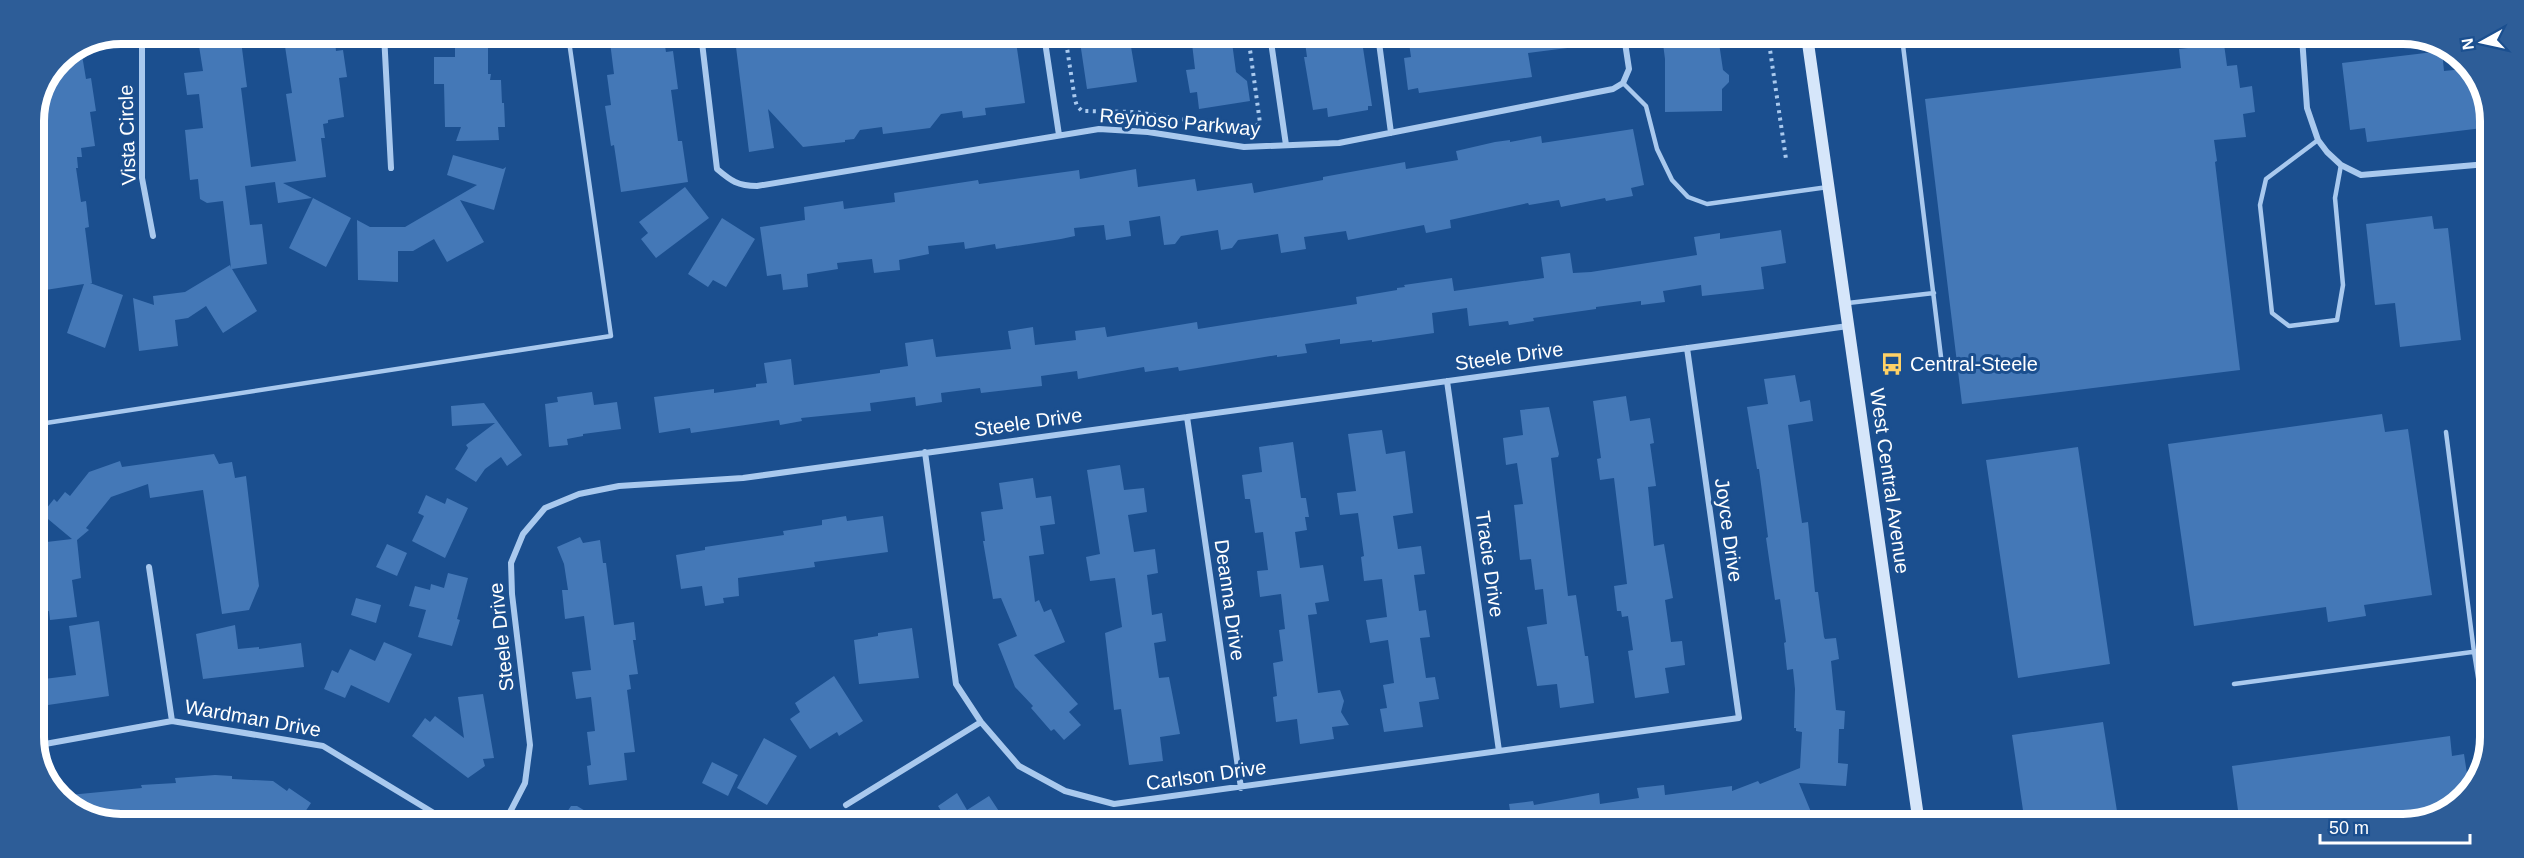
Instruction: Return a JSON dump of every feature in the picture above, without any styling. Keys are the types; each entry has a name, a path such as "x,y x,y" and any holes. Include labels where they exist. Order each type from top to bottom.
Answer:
{"main road":[{"name":"West Central Avenue","path":"1808,44 1918,814"}],"street":[{"name":"Vista Circle","path":"142,44 142,178 153,236"},
{"path":"385,44 391,168"},
{"name":"Reynoso Parkway","path":"702,44 717,169 733,182 743,186 756,186 1099,129 1123,129 1244,147 1339,143 1533,104 1585,96 1613,89 1623,83"},
{"path":"1045,44 1059,135"},
{"path":"1271,44 1286,145"},
{"path":"1379,44 1391,133"},
{"path":"1623,83 1629,69 1625,44"},
{"path":"2302,44 2307,108 2318,140 2327,152 2342,165 2361,175 2480,165"},
{"name":"Steele Drive","path":"509,814 525,783 530,745 512,594 511,563 523,534 544,508 579,494 620,486 743,477 1848,326"},
{"name":"Joyce Drive","path":"1687,348 1739,717"},
{"name":"Tracie Drive","path":"1447,381 1499,751"},
{"name":"Deanna Drive","path":"1187,417 1241,788"},
{"name":"Carlson Drive","path":"925,452 956,684 981,722 1019,766 1065,791 1114,804 1739,717"},
{"path":"149,567 172,720"},
{"name":"Wardman Drive","path":"44,744 172,720 323,746 435,814"},
{"path":"846,805 981,722"}],"lane":[{"path":"44,423 611,336 569,44"},
{"path":"1903,44 1941,357"},
{"path":"1623,83 1646,106 1657,149 1672,180 1688,197 1707,204 1828,187"},
{"path":"2318,140 2266,179 2260,205 2272,313 2289,326 2337,320 2343,285 2335,198 2342,165"},
{"path":"1845,304 1934,293"},
{"path":"2446,432 2480,690"},
{"path":"2234,684 2480,651"}],"path":[{"path":"1066,44 1075,100 1082,111 1136,112 1232,127 1253,128 1260,123 1249,44"},
{"path":"1769,44 1786,159"}],"building":[{"path":"241,44 247,87 241,88 251,167 296,161 286,94 292,93 285,44 335,44 336,51 343,50 347,77 339,78 344,117 328,120 328,123 323,124 325,138 321,138 326,177 283,183 312,198 278,203 275,182 245,186 250,225 262,224 267,264 232,269 257,311 223,333 206,306 188,318 175,320 178,346 139,351 133,298 154,305 153,296 185,292 230,265 231,268 223,201 207,203 200,199 198,179 190,180 185,130 203,128 199,94 187,95 184,73 203,71 199,46"},
{"path":"455,44 488,44 488,74 491,74 490,80 501,80 502,103 504,103 505,127 498,127 499,140 456,141 461,127 445,127 444,84 434,84 434,57 455,57"},
{"path":"610,44 665,44 666,52 673,51 678,89 671,90 678,141 682,141 688,182 621,192 605,106 611,105 607,75 614,74"},
{"path":"736,44 1016,44 1025,103 985,108 986,115 963,118 962,111 941,114 930,128 883,134 882,127 860,130 854,139 845,140 845,142 803,147 768,109 774,148 749,152"},
{"path":"1080,44 1131,44 1137,82 1087,89"},
{"path":"1192,44 1232,44 1236,72 1247,81 1250,101 1199,109 1197,92 1190,93 1186,70 1195,69"},
{"path":"1305,44 1362,44 1372,106 1368,106 1368,110 1328,117 1327,108 1313,110 1304,57 1307,57"},
{"path":"1409,44 1583,44 1583,46 1528,53 1532,77 1419,93 1418,88 1408,90 1404,58 1411,57"},
{"path":"1663,44 1719,44 1723,70 1729,75 1729,82 1722,89 1722,111 1665,112"},
{"path":"2224,44 2227,66 2237,65 2240,88 2252,86 2255,112 2243,114 2246,137 2214,140 2240,370 1962,404 1925,99 2181,68 2179,49"},
{"path":"2439,51 2442,54 2444,71 2452,70 2465,74 2473,86 2479,106 2480,128 2367,142 2365,128 2350,130 2342,63"},
{"path":"82,54 86,79 91,78 96,111 90,112 95,146 81,148 82,157 77,157 78,168 76,168 81,202 86,201 89,227 85,228 92,283 90,283 123,295 105,348 67,333 84,284 44,290 44,186 48,185 44,143 45,106 56,78 66,66"},
{"path":"1633,129 1644,185 1631,188 1633,196 1606,201 1605,198 1561,207 1559,200 1529,205 1528,203 1450,220 1451,228 1426,233 1424,225 1348,240 1346,231 1304,237 1306,249 1281,253 1278,234 1238,240 1232,248 1221,250 1218,230 1181,236 1175,244 1164,245 1160,216 1129,221 1131,236 1106,240 1104,225 1074,228 1075,236 996,249 995,244 965,249 964,242 928,246 929,254 899,260 900,270 874,273 872,259 837,263 838,269 807,274 808,287 783,290 781,274 767,276 760,227 805,220 804,207 843,201 844,209 895,202 894,193 978,180 979,184 1079,170 1080,179 1136,169 1138,187 1195,179 1197,191 1252,183 1254,193 1405,162 1406,169 1458,160 1456,151 1495,142 1510,140 1510,142 1541,136 1542,143"},
{"path":"453,155 503,169 506,167 494,210 460,200 484,242 447,262 434,239 413,251 398,251 398,282 358,280 357,220 370,227 405,227 477,185 447,175"},
{"path":"685,187 709,218 656,258 641,239 648,233 639,222"},
{"path":"313,198 351,218 326,267 289,248"},
{"path":"2432,216 2434,229 2448,228 2461,340 2400,347 2395,303 2375,305 2366,224"},
{"path":"722,218 755,239 726,287 713,280 708,287 688,274"},
{"path":"1781,230 1786,263 1761,267 1764,289 1702,296 1701,285 1663,291 1665,302 1641,305 1641,301 1596,307 1596,309 1533,318 1534,321 1509,325 1508,321 1469,326 1467,308 1432,313 1434,333 1372,342 1372,340 1340,344 1340,339 1305,344 1307,353 1277,357 1277,355 1179,371 1178,367 1145,372 1144,367 1078,379 1077,371 1041,376 1042,386 981,393 980,388 941,393 942,402 916,406 915,397 870,403 871,411 801,418 802,421 780,425 779,420 691,433 690,428 659,433 654,397 714,389 714,393 756,387 756,384 767,383 764,363 791,359 794,385 880,373 880,370 908,366 905,343 933,339 936,357 1011,349 1008,331 1033,327 1035,345 1076,340 1075,331 1105,327 1107,337 1197,322 1198,329 1357,304 1356,297 1397,290 1397,288 1405,287 1404,285 1452,278 1454,291 1544,278 1541,257 1570,253 1573,273 1591,272 1697,255 1694,237 1720,233 1720,239"},
{"path":"1795,375 1800,402 1810,400 1813,421 1788,425 1802,523 1808,522 1815,592 1818,592 1824,637 1825,639 1836,638 1839,659 1831,661 1836,710 1845,711 1844,729 1839,729 1838,763 1848,764 1846,786 1799,783 1811,812 1806,814 1511,814 1509,804 1533,801 1534,805 1599,793 1600,804 1639,798 1637,788 1664,785 1665,795 1732,786 1732,791 1758,781 1760,784 1800,768 1802,732 1794,728 1793,669 1787,670 1780,599 1775,600 1759,469 1757,469 1747,407 1768,404 1764,379"},
{"path":"592,392 594,405 617,402 621,429 583,434 583,436 567,439 568,445 549,447 545,404 558,402 557,397"},
{"path":"1626,396 1630,421 1650,418 1654,443 1650,444 1656,486 1648,487 1654,546 1664,544 1673,598 1665,600 1671,642 1682,641 1685,665 1665,668 1669,693 1635,698 1628,651 1633,650 1628,616 1622,617 1621,611 1617,611 1614,586 1627,584 1614,478 1600,480 1597,459 1601,458 1593,401"},
{"path":"484,403 522,455 507,466 501,457 485,469 476,482 455,469 468,448 466,445 495,423 452,426 451,406"},
{"path":"1549,407 1559,454 1558,457 1551,458 1568,596 1576,595 1585,656 1588,656 1594,703 1560,708 1557,684 1537,686 1527,627 1547,624 1543,589 1535,590 1531,559 1520,560 1514,505 1523,504 1517,463 1506,465 1503,438 1523,435 1520,410"},
{"path":"2382,414 2385,432 2408,429 2432,595 2364,605 2366,616 2328,622 2326,607 2194,626 2168,444"},
{"path":"1382,430 1386,454 1405,451 1413,513 1393,516 1398,549 1421,546 1425,574 1414,575 1419,611 1426,610 1430,637 1420,638 1426,678 1435,677 1439,699 1419,702 1423,727 1384,732 1380,709 1387,708 1383,685 1394,683 1388,640 1370,643 1366,620 1387,617 1382,579 1364,581 1361,557 1364,556 1358,513 1340,515 1337,493 1356,491 1348,434"},
{"path":"1293,442 1301,498 1306,498 1309,517 1305,517 1307,530 1295,532 1300,568 1323,565 1329,601 1315,603 1317,614 1308,615 1318,693 1340,690 1344,701 1341,712 1349,725 1332,727 1334,739 1300,744 1297,719 1276,722 1273,697 1277,696 1273,663 1283,661 1279,630 1285,629 1281,594 1260,597 1257,571 1268,570 1263,532 1255,533 1250,499 1245,499 1242,475 1262,472 1259,447"},
{"path":"2078,447 2110,664 2018,678 1986,460"},
{"path":"214,454 219,464 232,462 235,478 246,476 259,586 249,610 222,614 203,490 150,498 148,484 111,497 86,528 89,530 77,540 81,578 72,580 77,617 50,620 49,611 44,612 44,542 72,539 44,516 44,512 54,499 57,502 65,492 70,496 89,472 120,461 122,467"},
{"path":"1120,465 1124,490 1144,488 1147,512 1128,515 1134,552 1155,549 1158,573 1147,575 1152,615 1162,613 1166,641 1154,643 1159,678 1169,677 1180,734 1160,737 1163,761 1129,765 1121,709 1114,710 1105,633 1122,627 1115,578 1090,581 1086,557 1100,554 1087,470"},
{"path":"1033,478 1036,498 1051,496 1055,524 1040,526 1044,554 1029,556 1035,602 1039,600 1044,612 1051,609 1065,642 1034,655 1078,704 1069,712 1081,725 1064,740 1054,729 1051,731 1031,708 1033,706 1015,687 998,644 1017,636 1001,598 993,599 983,541 985,541 981,512 1003,509 999,483"},
{"path":"426,495 445,504 447,498 468,508 445,558 412,541 424,516 418,513"},
{"path":"846,516 847,521 883,516 888,552 814,562 815,567 738,578 739,596 723,598 724,603 705,606 702,586 681,589 676,555 705,550 705,547 784,535 783,531 822,525 822,520"},
{"path":"580,537 583,543 600,540 603,563 606,563 614,625 634,622 636,640 633,640 638,674 629,675 631,689 627,690 635,752 624,753 627,780 589,785 587,766 591,765 587,732 595,731 591,697 576,699 572,672 591,670 584,616 565,619 562,590 568,590 564,564 557,547"},
{"path":"387,544 407,553 397,576 376,567"},
{"path":"448,573 468,578 457,619 460,620 452,646 418,637 426,610 409,606 415,586 430,590 431,584 444,588"},
{"path":"356,598 381,605 376,623 351,615"},
{"path":"99,621 109,696 48,705 44,679 76,675 69,626"},
{"path":"235,625 238,649 259,647 259,649 301,643 304,667 203,679 196,634"},
{"path":"912,628 919,678 859,684 854,640 878,636 878,633"},
{"path":"384,642 412,654 389,703 351,685 345,698 324,689 332,670 338,673 350,649 375,661"},
{"path":"834,676 863,721 839,736 837,732 810,749 790,719 800,712 795,703"},
{"path":"483,694 494,758 483,759 485,766 468,778 412,736 425,718 430,722 435,716 464,738 458,697"},
{"path":"2103,722 2117,814 2024,814 2012,735"},
{"path":"2450,736 2452,756 2464,754 2468,780 2450,799 2438,807 2418,813 2239,814 2232,766"},
{"path":"764,738 797,756 767,805 737,788"},
{"path":"712,762 738,775 728,796 702,783"},
{"path":"215,775 232,776 232,779 273,781 287,791 289,788 311,803 304,814 202,812 202,814 111,814 82,804 69,795 142,788 141,785 176,783 175,778"},
{"path":"957,793 967,810 989,796 1001,814 943,814 938,806"},
{"path":"571,806 577,806 590,814 566,814"}],"place":[{"name":"Central-Steele","path":"1892,364"}]}
